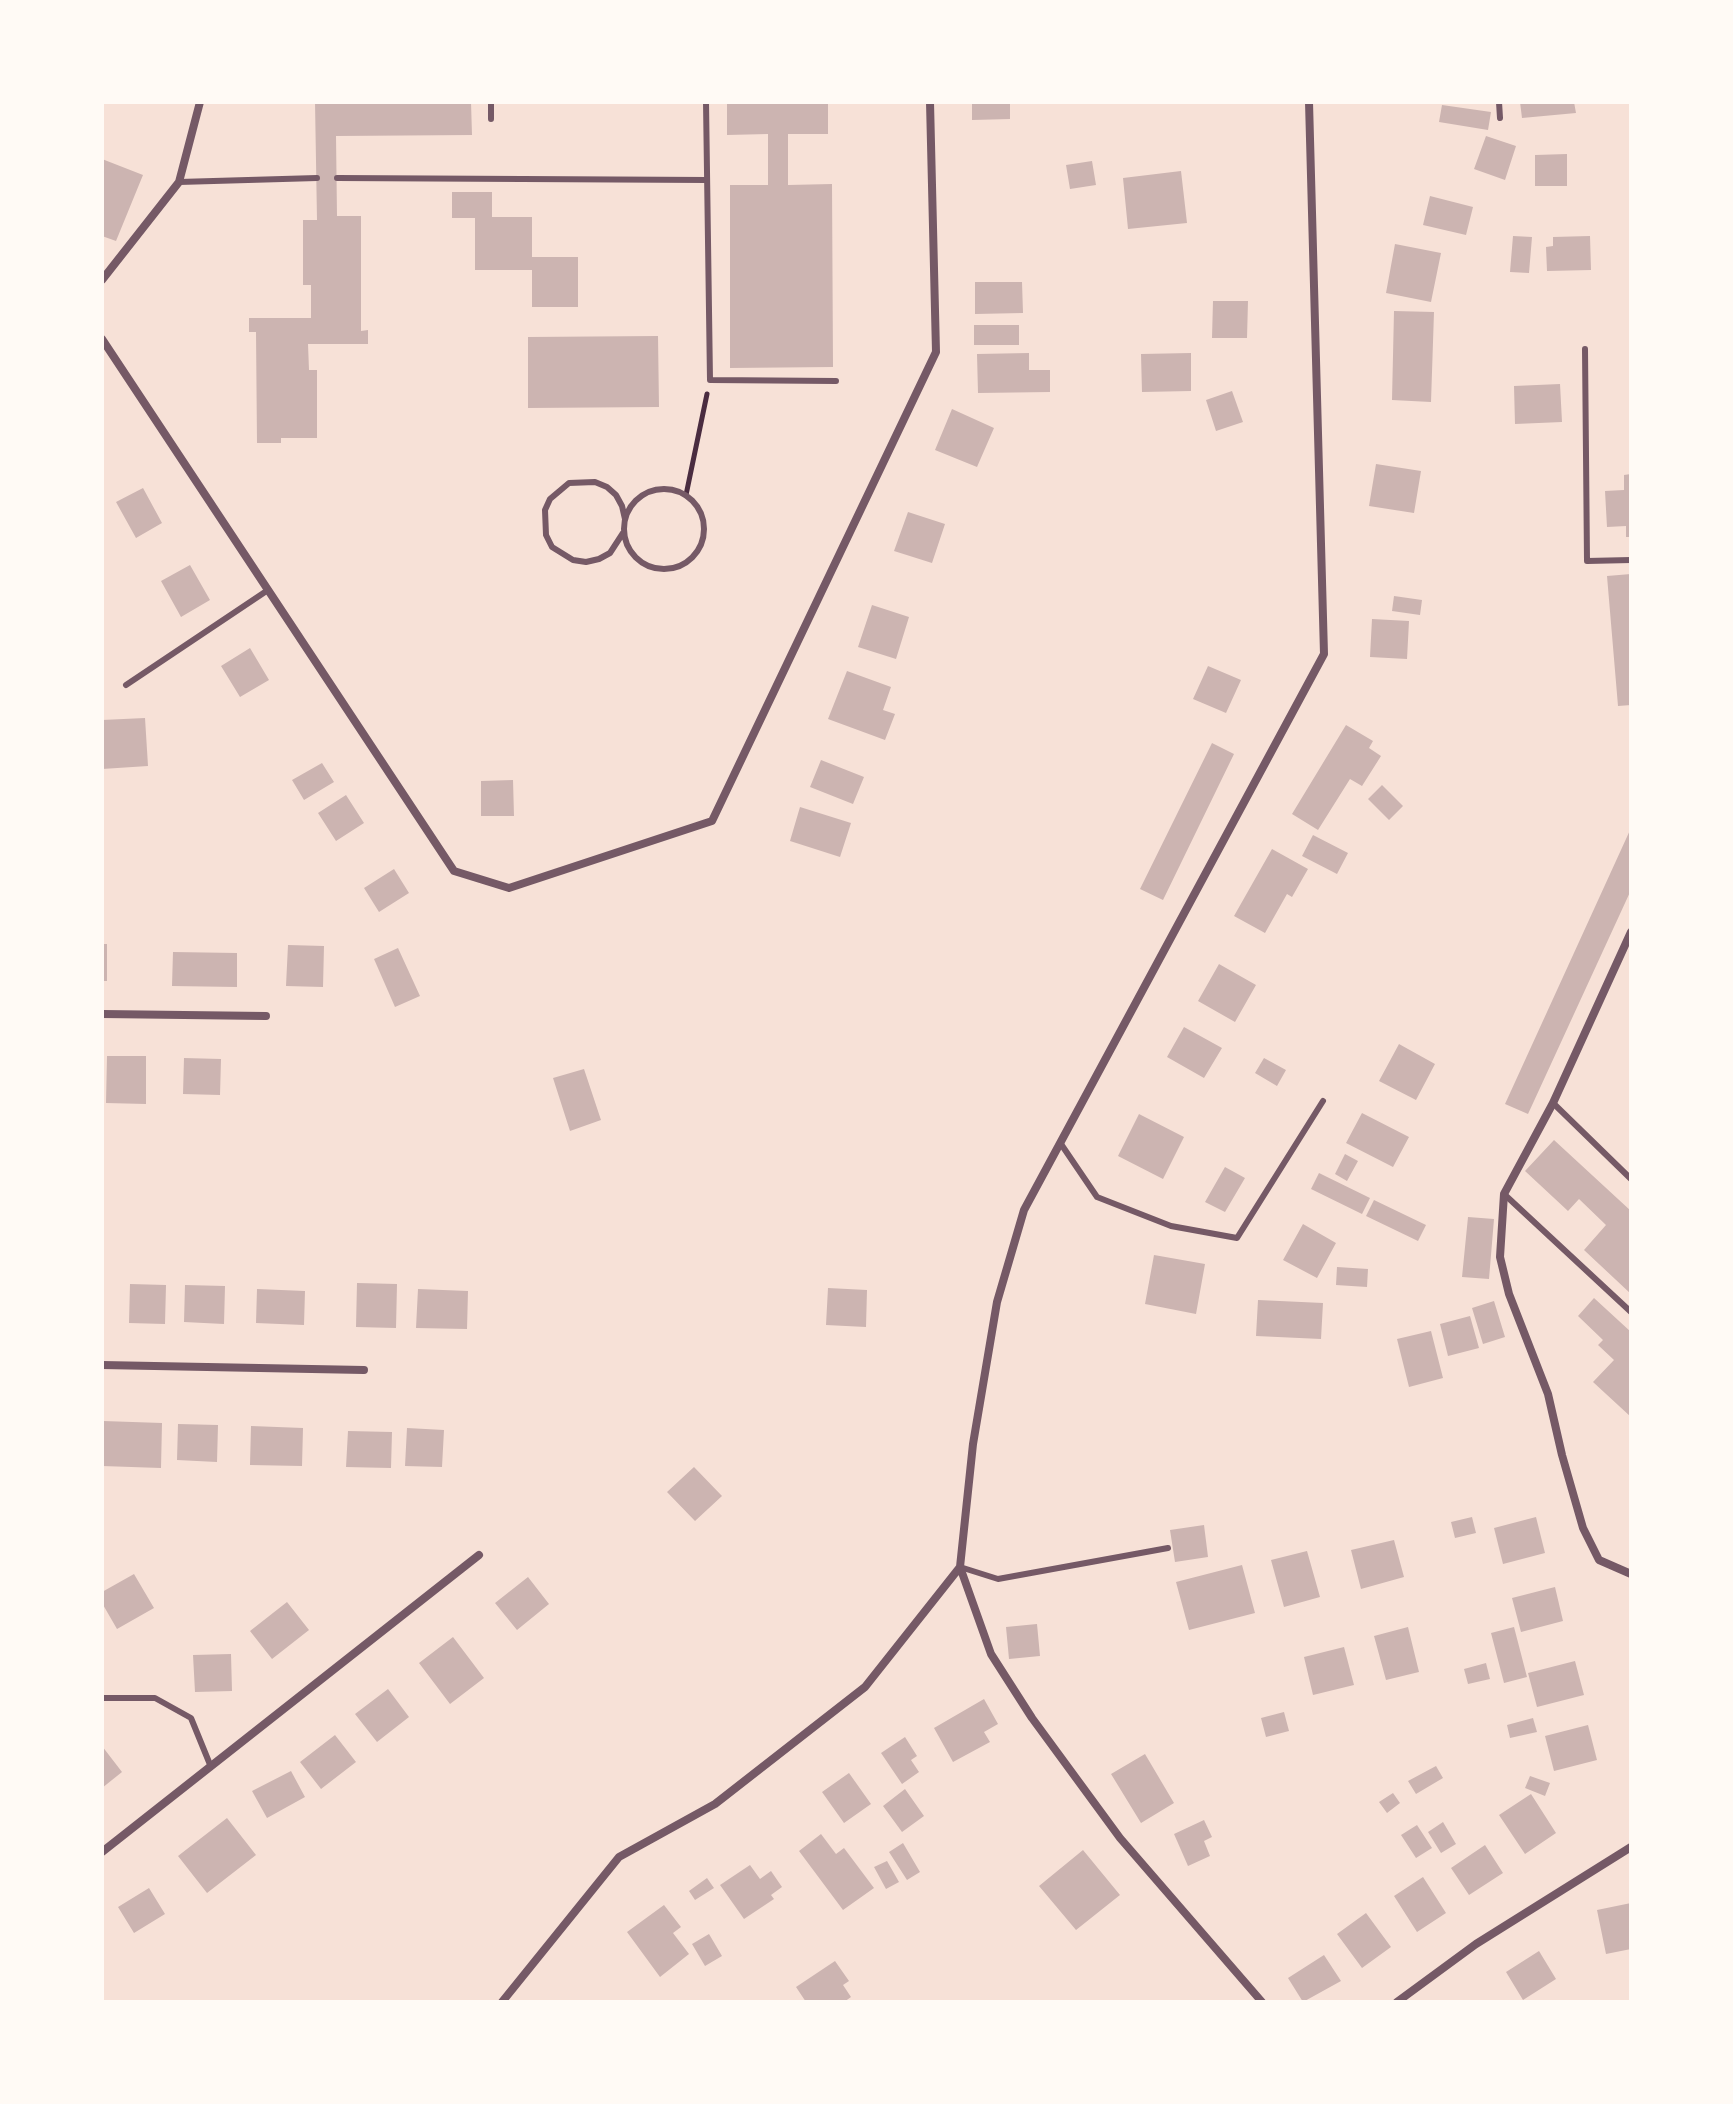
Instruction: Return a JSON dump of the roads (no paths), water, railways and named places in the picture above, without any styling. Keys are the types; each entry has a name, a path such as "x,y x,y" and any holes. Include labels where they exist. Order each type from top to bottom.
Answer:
{"street":[{"path":"102,280 179,182 200,102"},
{"path":"102,339 454,871 509,888 712,821 936,352 930,102"},
{"path":"1262,2002 1120,1838 1032,1718 991,1654 960,1567 973,1444 997,1302 1024,1210 1324,654 1309,102"},
{"path":"1631,932 1553,1103 1504,1194 1500,1257 1509,1294 1548,1394 1583,1528 1599,1560 1631,1574"},
{"path":"102,1014 266,1016"},
{"path":"102,1365 364,1370"},
{"path":"102,1852 479,1555"},
{"path":"502,2002 619,1857 715,1804 865,1687 960,1567"},
{"path":"1397,2002 1476,1944 1631,1847"}],"lane":[{"path":"491,102 491,119"},
{"path":"706,102 710,380 836,381"},
{"path":"1499,102 1500,118"},
{"path":"179,182 317,178"},
{"path":"337,178 707,180"},
{"path":"1585,349 1587,561 1631,560"},
{"path":"624,531 610,553 586,562 573,560 552,547 546,535 545,510 550,499 569,483 595,482 616,495 625,519 626,544 642,564 666,570 690,561 704,540 705,527 696,504 675,490 650,491 638,498 625,519"},
{"path":"126,685 268,590"},
{"path":"1061,1144 1097,1197 1171,1226 1237,1238 1323,1101"},
{"path":"1553,1103 1631,1179"},
{"path":"1504,1194 1631,1312"},
{"path":"960,1567 998,1579 1168,1548"},
{"path":"102,1698 155,1698 191,1718 211,1767"}]}
